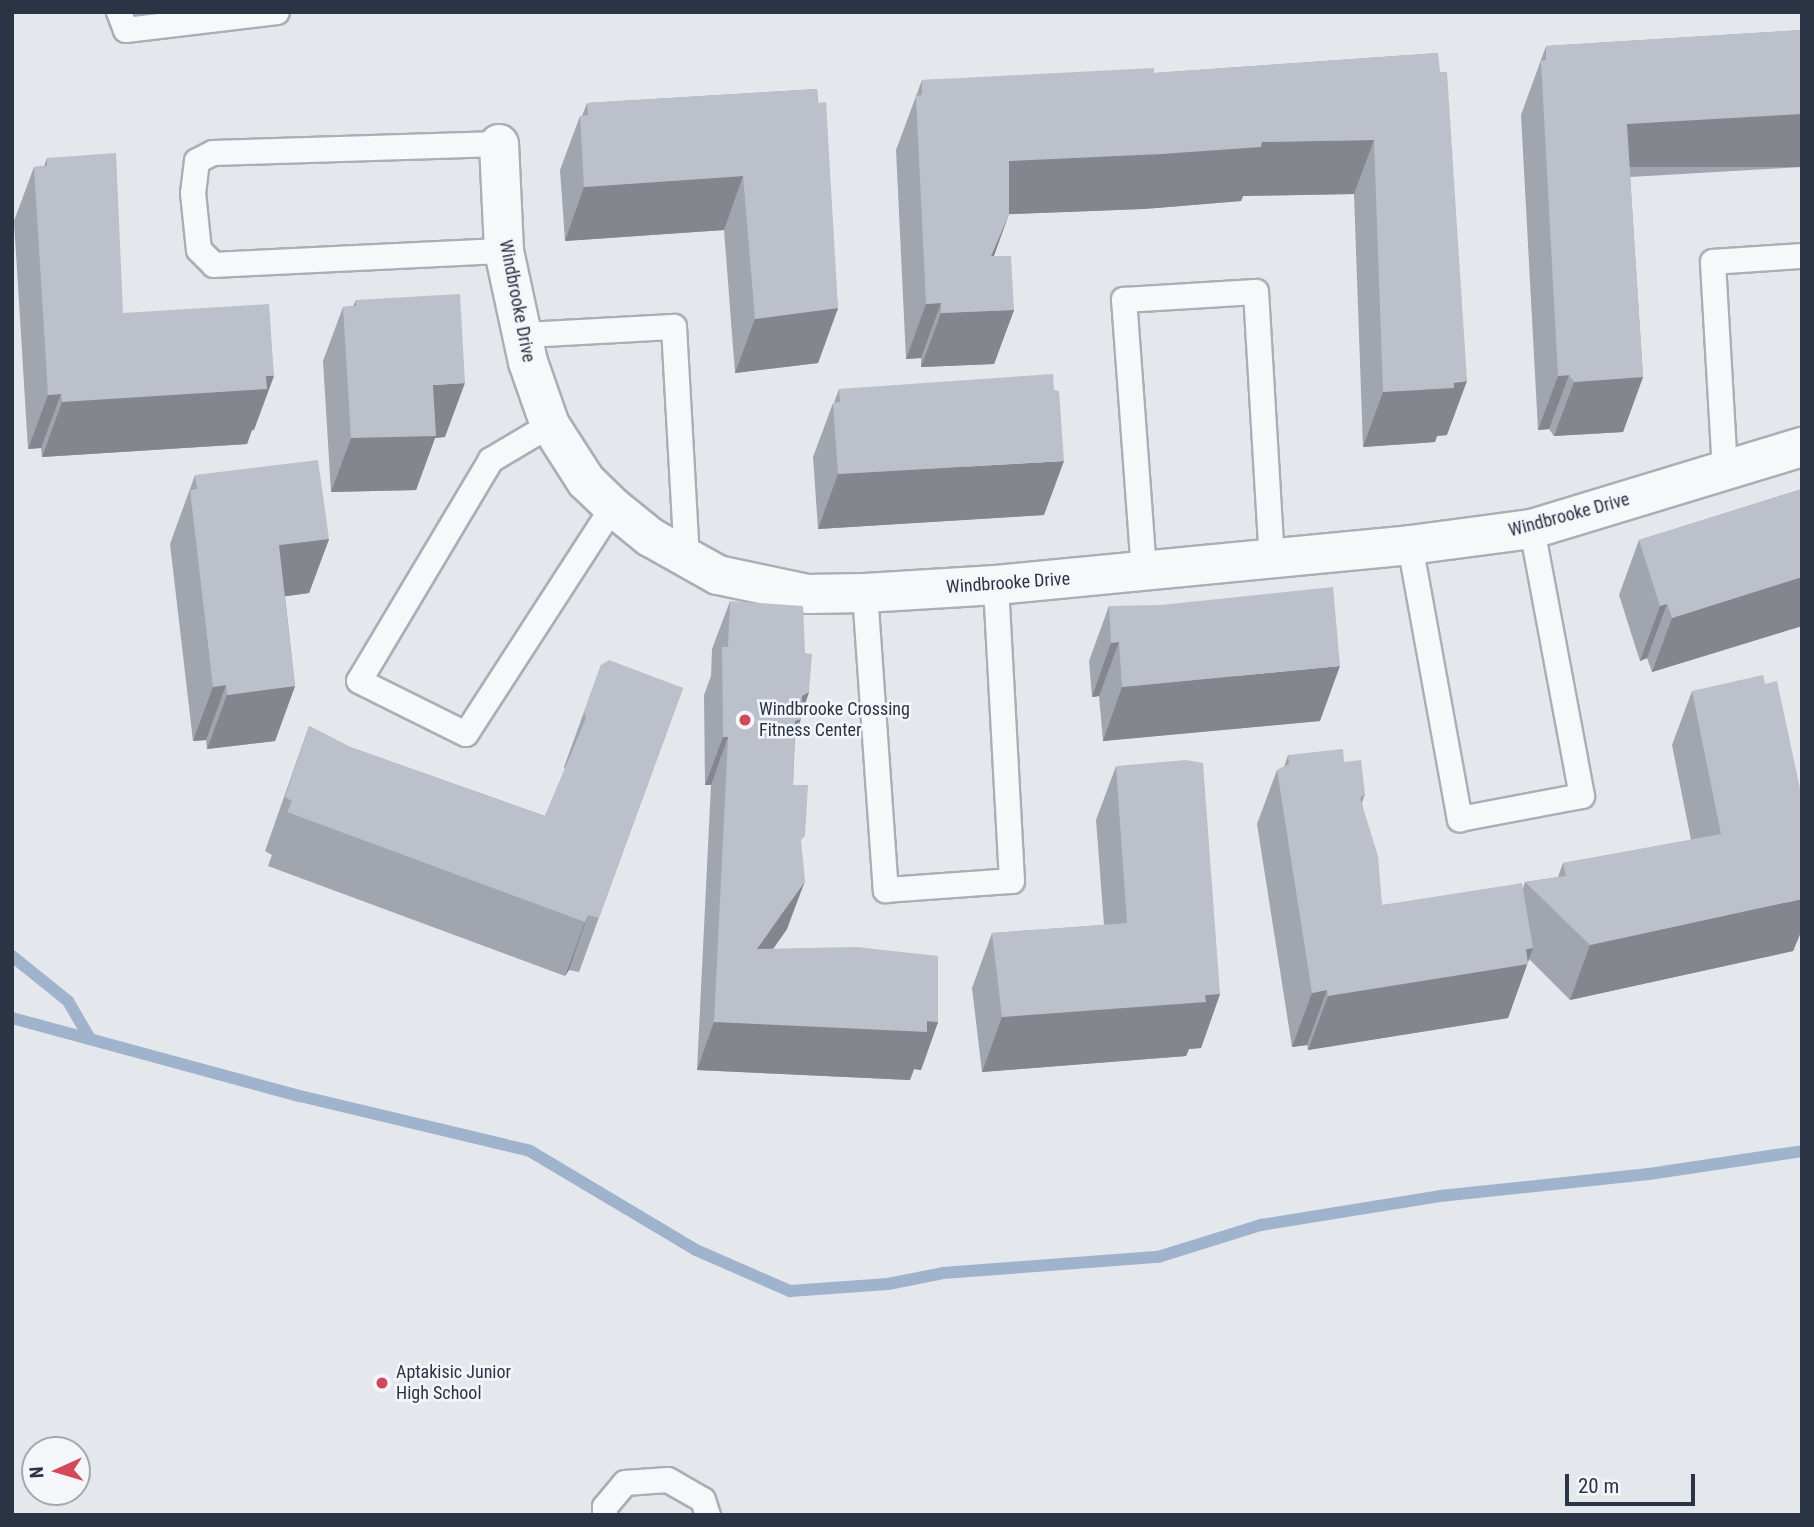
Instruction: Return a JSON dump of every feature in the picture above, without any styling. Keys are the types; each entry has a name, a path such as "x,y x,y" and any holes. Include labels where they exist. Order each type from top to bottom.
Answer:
{"street":[{"name":"Windbrooke Drive","path":"499,144 504,251 528,362 550,425 586,481 613,507 650,537 718,575 808,594 865,593 996,586 1410,545 1532,529 1802,447"}],"lane":[{"path":"119,12 126,30 277,12"},
{"path":"499,144 213,153 197,161 193,193 199,250 214,265 504,251"},
{"path":"1725,471 1713,262 1802,256"},
{"path":"1144,571 1124,299 1256,292 1272,559"},
{"path":"524,335 674,327 687,558"},
{"path":"550,425 491,460 359,681 466,734 613,507"},
{"path":"1410,545 1460,819 1582,796 1532,529"},
{"path":"865,593 886,890 1012,881 996,586"},
{"path":"606,1515 606,1507 625,1483 668,1480 703,1500 708,1515"}],"building":[{"path":"1802,30 1802,114 1627,124 1643,377 1574,382 1569,375 1558,376 1541,61 1546,60 1546,46"},
{"path":"1438,53 1440,72 1447,72 1467,381 1454,382 1454,388 1383,392 1374,140 1262,142 1261,147 1009,161 1009,214 991,256 1011,256 1014,310 941,313 941,303 926,304 916,96 922,95 922,80 1154,68 1154,73"},
{"path":"817,89 818,103 826,102 838,308 755,319 743,176 584,187 580,116 588,115 587,103"},
{"path":"116,153 123,313 269,304 274,376 266,376 267,389 62,402 61,394 48,395 34,167 47,166 47,158"},
{"path":"460,294 465,383 433,385 436,436 351,438 343,307 356,306 356,300"},
{"path":"1053,374 1054,390 1059,391 1064,461 838,474 833,403 840,402 839,389"},
{"path":"318,460 329,539 279,545 295,686 227,695 226,685 213,687 190,490 197,489 195,475"},
{"path":"1802,489 1802,577 1672,618 1667,604 1660,606 1639,540"},
{"path":"1333,587 1340,666 1122,687 1119,642 1111,643 1109,606 1161,605"},
{"path":"730,601 803,606 805,653 812,654 809,692 802,696 801,719 795,721 793,785 808,785 805,836 801,840 805,881 757,949 856,947 938,956 938,1022 927,1021 927,1032 714,1022 728,737 723,737 722,647 728,647"},
{"path":"609,660 683,688 599,918 588,915 585,922 287,812 292,801 285,797 309,726 350,747 545,816 586,718 584,712 601,665"},
{"path":"1763,675 1765,684 1777,681 1802,798 1802,899 1590,945 1525,882 1566,876 1563,863 1721,834 1692,691"},
{"path":"1343,749 1344,762 1361,760 1365,794 1360,798 1378,856 1382,905 1522,883 1533,948 1526,949 1528,964 1328,996 1327,990 1312,993 1277,770 1289,764 1288,755"},
{"path":"1186,760 1203,763 1220,994 1205,995 1206,1002 1002,1017 992,933 1127,923 1116,766"}],"waterway":[{"path":"12,956 68,1001 90,1039"},
{"path":"12,1018 300,1096 530,1151 696,1250 790,1291 888,1284 943,1273 1158,1257 1261,1225 1440,1196 1649,1174 1802,1151"}],"place":[{"name":"Windbrooke Crossing Fitness Center","path":"745,720"},
{"name":"Aptakisic Junior High School","path":"382,1383"}]}
